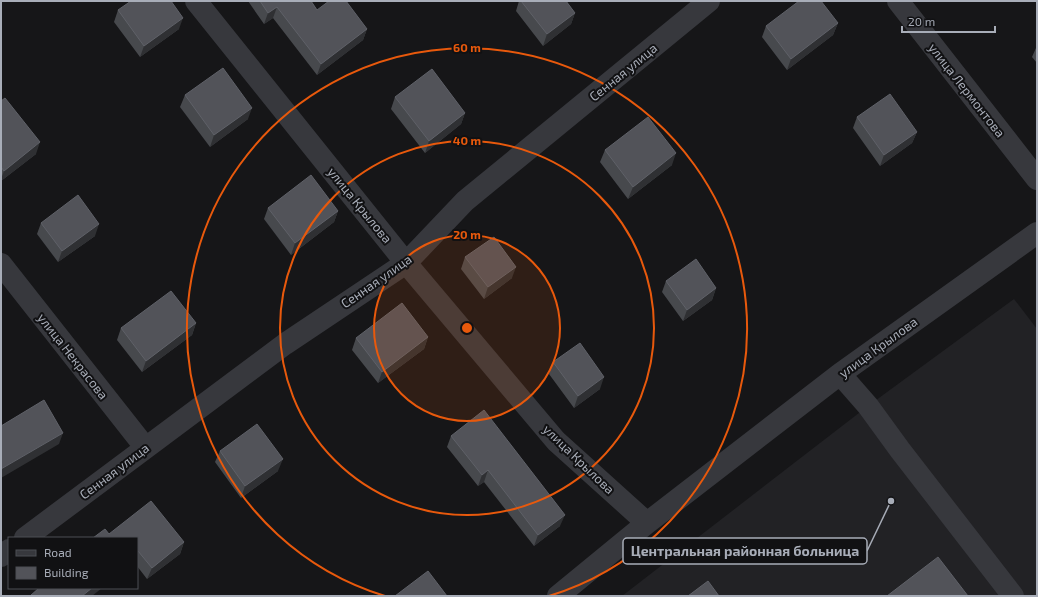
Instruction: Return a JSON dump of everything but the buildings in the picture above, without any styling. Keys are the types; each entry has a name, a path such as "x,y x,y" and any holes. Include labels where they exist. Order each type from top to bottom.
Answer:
{"street":[{"name":"улица Крылова","path":"196,1 406,263 556,441 647,523"},
{"name":"Сенная улица","path":"26,537 284,344 406,263 465,201 709,1"},
{"name":"улица Лермонтова","path":"898,1 1037,179"},
{"name":"улица Крылова","path":"558,596 647,523 840,374 1037,233"},
{"name":"улица Некрасова","path":"1,264 145,447"},
{"path":"840,374 868,406 900,450 1013,596"}],"shaded area":[{"path":"1014,299 1037,329 1037,596 622,596 868,406"}],"place":[{"name":"Центральная районная больница","path":"891,501"}]}
